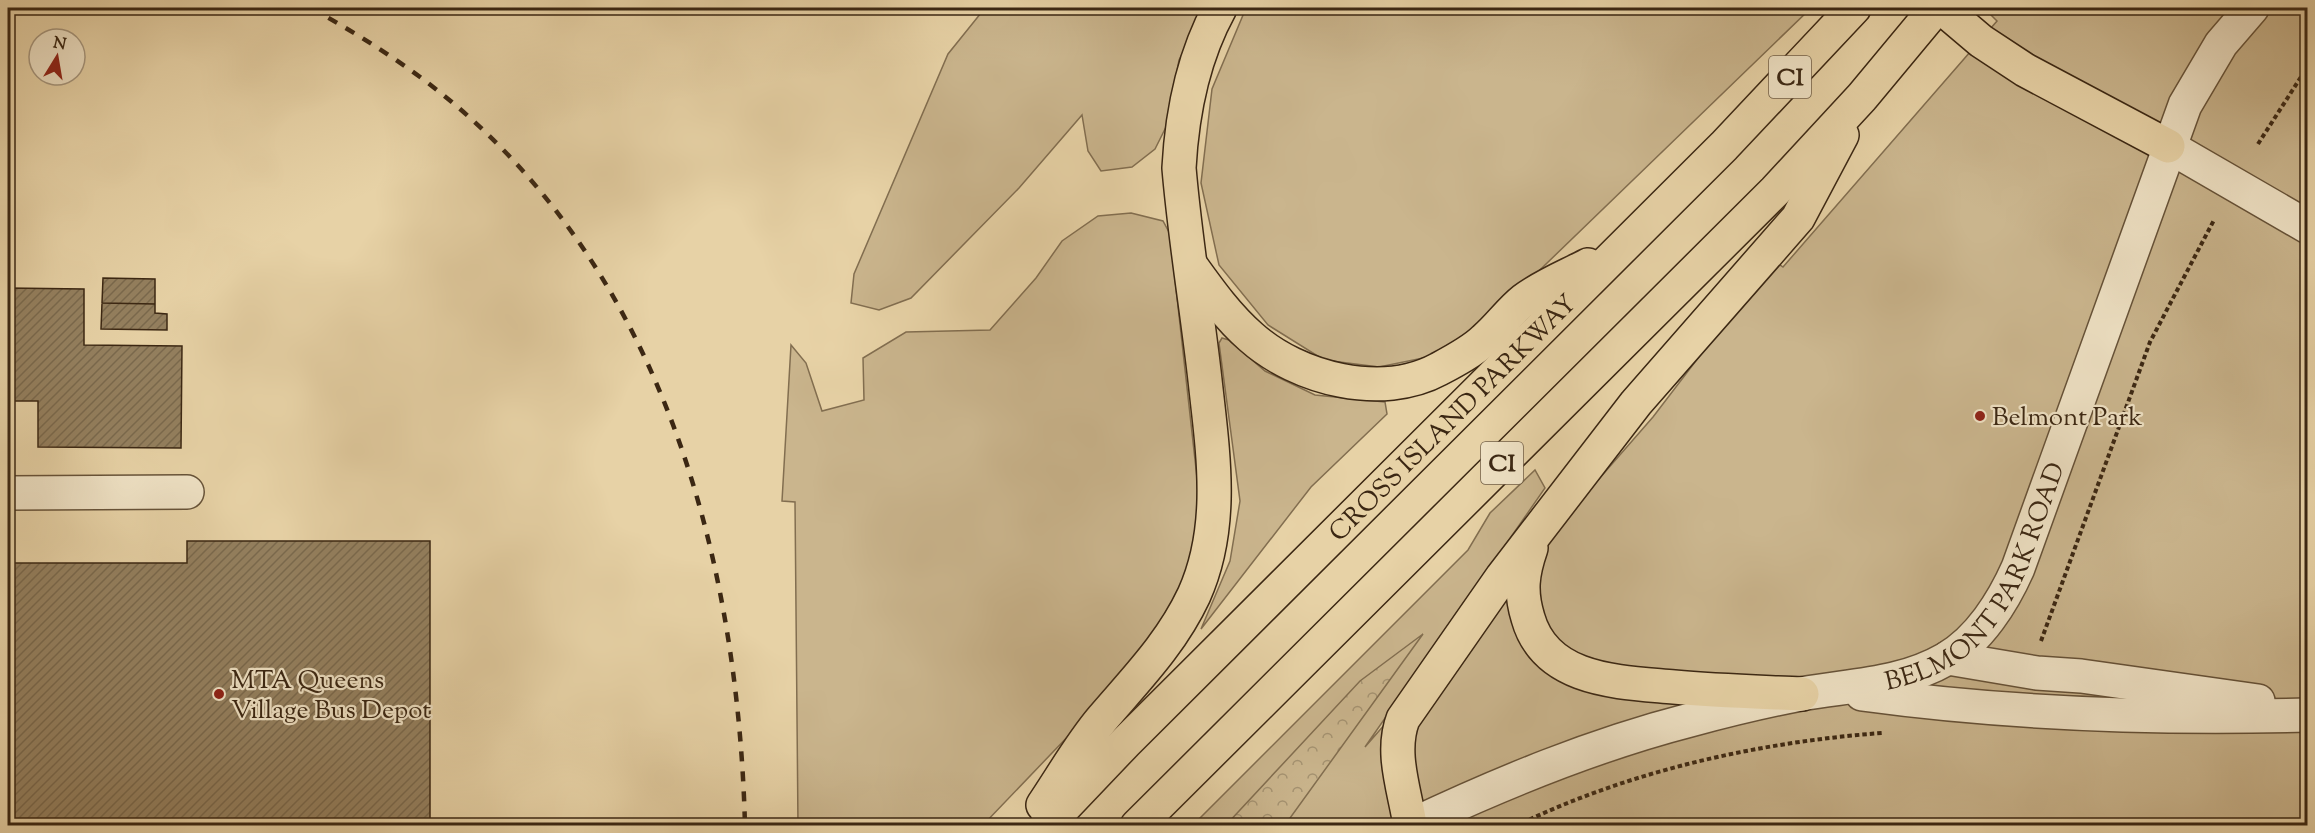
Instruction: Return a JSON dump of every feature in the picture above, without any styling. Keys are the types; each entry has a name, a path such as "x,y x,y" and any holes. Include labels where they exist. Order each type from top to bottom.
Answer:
{"highway":[{"path":"1030,825 1101,720 1141,677 1162,649 1180,622 1205,567 1215,516 1216,489 1180,177 1180,140 1192,79 1203,45 1220,8"},
{"name":"CROSS ISLAND PARKWAY","path":"1046,825 1621,246 1724,146 1854,8"},
{"name":"CI","path":"1137,825 1684,284 1862,97 1936,8"},
{"path":"1942,8 1981,41 2025,70 2168,146"},
{"path":"1410,825 1397,749 1398,733 1403,719 1502,577 1636,403 1798,218 1862,97"},
{"path":"1192,267 1234,321 1253,339 1279,356 1330,377 1379,384 1419,377 1438,370 1483,341 1524,300 1621,246"},
{"path":"1534,537 1522,571 1521,589 1530,626 1552,658 1587,675 1606,680 1714,690 1802,694"}],"street":[{"name":"BELMONT PARK ROAD","path":"1410,825 1497,786 1597,747 1690,720 1802,694 1892,681 1923,671 1948,658 1983,625 2004,595 2018,568 2168,146 2199,78 2221,44 2252,8"},
{"path":"2168,146 2307,227"},
{"path":"8,493 187,492"},
{"path":"1948,658 2037,673 2081,676 2307,708"},
{"path":"1834,690 1921,702 2036,710 2206,718 2307,715"}],"path":[{"path":"2258,144 2307,66"},
{"path":"2040,646 2150,342 2214,220"},
{"path":"1516,825 1600,792 1675,768 1747,750 1812,739 1888,732"}],"green space":[{"path":"985,8 1207,8 1179,60 1167,125 1155,149 1132,167 1101,171 1088,151 1082,115 1019,188 911,298 879,310 851,303 854,274 948,54"},
{"path":"1246,8 1811,8 1486,322 1433,356 1379,367 1324,360 1268,325 1219,265 1201,183 1212,89"},
{"name":"Belmont Park","path":"1994,8 2307,8 2307,825 1192,826 1468,550 1490,513 1535,470 1545,488 1365,747 1653,417 1773,260 1783,267 1997,21 1989,13"},
{"path":"1131,213 1163,221 1170,234 1201,514 1184,581 1143,658 983,825 798,825 795,502 782,501 791,345 806,363 822,411 864,400 863,358 906,332 990,330 1036,278 1062,241 1098,216"},
{"path":"1222,338 1229,340 1265,371 1315,395 1385,402 1387,414 1311,487 1201,629 1230,561 1240,501 1219,343"},
{"path":"1423,634 1285,825 1226,825 1360,681"}],"building":[{"path":"103,278 155,279 155,304 102,303"},
{"path":"8,288 84,289 84,345 182,346 181,448 38,447 38,401 8,401"},
{"path":"102,303 155,304 155,313 167,314 167,330 101,329"},
{"name":"MTA Queens Village Bus Depot","path":"187,541 430,541 430,826 8,826 8,563 187,563"}],"railway":[{"path":"311,8 384,52 436,89 526,174 587,254 636,340 676,431 705,527 726,626 739,726 745,826"}],"place":[{"name":"Belmont Park","path":"1980,416"},
{"name":"MTA Queens Village Bus Depot","path":"219,694"}]}
